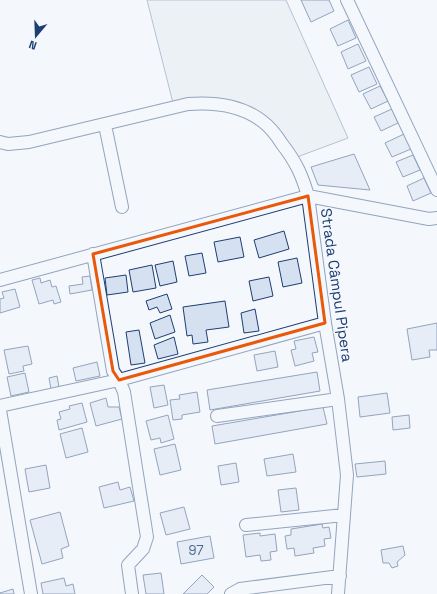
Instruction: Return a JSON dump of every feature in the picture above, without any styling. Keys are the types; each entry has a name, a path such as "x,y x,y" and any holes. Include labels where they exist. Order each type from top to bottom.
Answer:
{"street":[{"path":"347,0 437,190"},
{"path":"0,142 8,144 29,142 188,104 207,103 228,106 244,111 262,121 294,159 303,177 308,196 429,219 437,218"},
{"path":"105,125 122,206"},
{"name":"Strada Câmpul Pipera","path":"0,280 308,196 325,323 338,399 347,475 338,594"},
{"path":"93,254 113,371 124,392 146,537 143,549 128,565 132,594"},
{"path":"0,406 119,380 325,323"},
{"path":"217,416 338,399"},
{"path":"0,410 31,594"},
{"path":"246,525 344,515"},
{"path":"231,594 240,589 340,576"}],"highlighted area":[{"path":"308,196 325,323 119,380 113,371 93,254"}],"shaded area":[{"path":"147,0 286,0 348,138 297,157 266,117 248,106 231,101 173,103"}],"building":[{"path":"301,0 329,0 334,11 311,22"},
{"path":"348,20 356,38 338,46 330,29"},
{"path":"358,44 366,61 348,69 341,52"},
{"path":"369,67 377,84 359,92 351,75"},
{"path":"380,86 388,101 371,109 363,94"},
{"path":"392,109 398,123 381,131 374,117"},
{"path":"404,134 411,149 392,157 385,143"},
{"path":"354,154 370,190 318,185 311,167"},
{"path":"413,155 420,170 403,177 396,162"},
{"path":"424,178 431,193 413,201 407,186"},
{"path":"284,231 289,249 259,258 254,240"},
{"path":"240,237 244,257 218,262 214,242"},
{"path":"202,253 206,273 189,276 185,256"},
{"path":"297,258 302,283 283,287 278,262"},
{"path":"173,261 177,282 160,286 155,265"},
{"path":"152,265 156,288 133,292 129,270"},
{"path":"126,275 128,292 107,295 105,278"},
{"path":"90,276 92,290 70,294 69,286 83,284 82,277"},
{"path":"269,277 273,296 253,301 249,281"},
{"path":"40,278 41,283 50,280 52,287 56,286 61,302 54,304 53,300 39,304 32,280"},
{"path":"15,289 20,307 0,313 0,299 4,298 2,292"},
{"path":"167,294 172,309 160,313 157,307 149,310 146,301"},
{"path":"225,301 229,327 206,330 208,342 193,344 192,335 187,336 183,307"},
{"path":"255,309 259,331 244,333 241,313"},
{"path":"170,315 175,332 155,339 150,323"},
{"path":"437,323 437,350 429,350 430,357 412,360 407,329"},
{"path":"139,330 145,363 131,365 126,332"},
{"path":"174,337 178,354 158,359 154,345"},
{"path":"314,337 318,352 312,353 314,361 295,366 291,350 296,349 294,341"},
{"path":"28,346 32,364 23,366 24,371 9,374 4,350"},
{"path":"275,351 278,367 257,371 254,355"},
{"path":"97,362 100,376 76,381 73,368"},
{"path":"317,372 320,391 210,410 207,390"},
{"path":"25,373 29,392 11,396 7,377"},
{"path":"57,376 59,387 51,389 49,378"},
{"path":"164,385 168,405 154,408 150,387"},
{"path":"197,392 200,412 182,415 182,419 173,420 170,400 180,399 179,395"},
{"path":"387,393 390,413 360,417 358,397"},
{"path":"106,398 108,407 119,407 122,419 96,426 90,403"},
{"path":"82,403 87,422 59,430 57,420 61,419 59,412 70,409 69,406"},
{"path":"323,407 327,424 215,444 212,426"},
{"path":"168,415 174,439 161,443 160,438 151,440 146,421"},
{"path":"409,415 410,428 393,430 392,417"},
{"path":"82,428 88,452 66,458 60,434"},
{"path":"175,444 181,470 160,475 154,449"},
{"path":"293,454 296,472 267,476 264,459"},
{"path":"385,461 386,474 357,477 355,464"},
{"path":"236,463 239,482 221,485 218,466"},
{"path":"46,465 50,488 29,492 25,469"},
{"path":"118,482 120,490 130,487 134,501 104,508 99,487"},
{"path":"296,488 299,510 281,512 278,490"},
{"path":"184,507 190,529 166,535 160,513"},
{"path":"60,512 69,546 61,549 63,558 42,564 30,520"},
{"path":"322,524 323,528 329,527 331,538 324,539 325,546 313,548 314,553 295,556 294,548 287,549 285,536 291,535 291,529"},
{"path":"260,533 260,536 275,534 277,551 270,552 271,560 261,561 260,555 246,557 243,535"},
{"path":"210,536 214,558 181,564 177,542"},
{"path":"403,546 405,555 397,562 398,566 392,568 389,563 383,563 381,550"},
{"path":"161,573 164,594 146,594 143,575"},
{"path":"202,575 214,587 207,594 183,594"},
{"path":"64,578 66,586 73,584 75,594 43,594 41,583"},
{"path":"13,589 14,594 0,594 0,593"}]}
